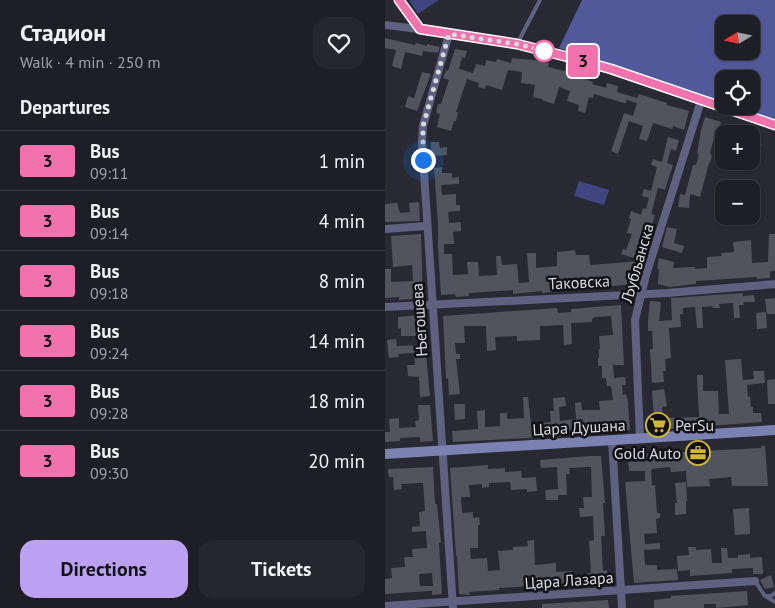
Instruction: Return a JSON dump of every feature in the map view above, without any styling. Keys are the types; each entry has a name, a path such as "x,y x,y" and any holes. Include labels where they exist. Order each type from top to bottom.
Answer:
{"street":[{"path":"399,0 420,29"},
{"path":"385,24 517,44 564,56 611,69 775,125"},
{"name":"Његошева","path":"449,34 422,134 431,304 452,605"},
{"name":"Љубљанска","path":"640,439 635,320 701,101"},
{"path":"385,229 427,226"},
{"name":"Таковска","path":"385,307 667,293 775,284"},
{"name":"Цара Душана","path":"385,454 775,430"},
{"path":"612,440 622,608"},
{"name":"Цара Лазара","path":"385,606 452,605 621,590 755,582"}],"lane":[{"path":"517,44 540,0"},
{"path":"755,582 767,597 775,602"},
{"path":"767,597 775,593"}],"shaded area":[{"path":"409,0 439,0 418,14"},
{"path":"582,0 775,0 775,120 760,115 760,70 715,70 715,100 559,48"},
{"path":"579,181 609,190 604,205 574,196"}],"building":[{"path":"385,38 415,45 416,43 440,47 438,53 423,51 422,56 405,52 401,69 392,66 396,50 385,48"},
{"path":"455,49 467,51 465,58 462,57 459,69 473,73 476,64 485,66 486,60 496,62 497,59 511,63 512,58 533,60 549,63 548,67 565,71 566,68 588,76 587,80 593,82 592,84 606,88 607,83 618,86 617,92 637,98 639,94 667,103 667,105 689,111 684,130 673,126 672,129 653,123 647,141 639,139 643,126 629,121 618,154 611,151 624,113 633,116 637,103 627,100 624,103 594,94 593,98 589,97 585,113 578,111 579,105 567,101 570,91 559,87 554,104 533,97 535,85 521,83 522,72 508,70 502,90 486,85 485,89 478,87 479,83 467,79 456,112 458,112 456,121 454,121 451,131 437,127 440,114 436,113 438,104 441,104 449,80 443,78 446,70 448,71"},
{"path":"422,72 431,74 417,111 405,107 408,96 414,98"},
{"path":"705,117 721,122 720,125 715,125 715,134 710,153 712,156 700,197 690,194 689,208 678,207 680,194 685,195 693,165 696,165 701,130"},
{"path":"668,137 679,140 676,151 671,149 667,163 673,165 665,190 658,188 652,211 652,214 655,215 641,260 621,254 623,249 626,250 632,234 627,233 631,211 641,215 643,208 646,209 649,198 642,196 644,189 651,191 657,167 651,165 653,159 662,162"},
{"path":"431,142 439,142 440,148 447,147 447,155 431,156"},
{"path":"442,167 442,173 452,173 452,178 459,177 459,184 441,185 442,195 456,194 456,205 460,205 460,211 448,212 449,223 461,222 461,231 453,232 454,244 444,244 444,254 452,254 453,275 468,274 467,262 478,262 479,276 497,275 496,256 501,256 502,265 517,264 519,283 529,282 527,253 536,253 536,268 557,266 557,252 575,250 576,255 589,255 590,265 641,261 640,263 643,264 636,284 570,290 569,285 552,286 553,292 542,293 542,291 513,294 513,290 469,293 469,296 456,297 455,294 441,295 434,168"},
{"path":"419,202 420,221 385,222 385,204 397,203 400,213 410,212 409,203"},
{"path":"667,227 677,229 674,243 684,246 682,253 662,247"},
{"path":"421,234 423,298 399,300 399,297 385,298 385,269 391,269 391,282 413,281 412,265 393,267 391,236"},
{"path":"769,234 775,234 775,271 770,271 770,278 757,279 757,277 696,281 696,284 670,287 658,284 659,269 657,268 659,258 674,262 673,268 707,268 707,257 722,256 721,253 734,252 733,242 751,240 752,263 768,262"},
{"path":"743,293 743,296 754,295 755,302 743,302 744,305 739,305 740,318 734,318 733,303 719,304 720,308 713,308 712,306 702,307 703,328 697,328 695,307 683,308 683,314 680,314 681,327 669,328 671,358 665,359 666,371 663,371 664,382 652,383 650,349 653,349 652,331 648,331 650,301 661,302 659,321 672,320 671,298"},
{"path":"775,298 775,314 767,314 765,299"},
{"path":"621,305 624,365 613,365 614,378 625,377 626,385 622,385 623,395 626,394 628,403 630,430 565,436 453,442 452,431 478,429 477,411 485,410 485,427 500,426 500,413 507,413 507,419 524,418 523,397 528,397 531,424 551,422 550,411 554,411 553,398 565,397 566,406 559,407 560,421 576,419 575,403 581,402 582,410 600,410 599,401 613,400 611,386 607,386 606,378 602,378 602,366 598,366 599,336 613,335 611,316 595,317 592,319 592,322 571,323 572,344 564,345 563,325 540,326 540,340 517,341 517,336 495,337 496,350 487,351 486,326 464,326 465,343 455,343 456,354 460,354 460,359 456,359 460,394 449,395 448,378 446,379 443,316 557,308 558,313 571,312 571,309"},
{"path":"766,312 767,328 757,329 756,313"},
{"path":"418,315 419,324 424,323 425,336 401,336 401,328 398,329 398,317"},
{"path":"396,339 397,346 425,345 430,396 420,397 419,377 408,376 407,365 415,365 414,353 398,354 399,357 389,358 387,340"},
{"path":"741,359 743,380 754,379 753,371 764,371 765,383 747,385 748,397 750,396 753,413 761,413 762,422 655,430 652,391 664,389 667,406 662,407 663,418 699,417 697,375 703,375 703,391 718,391 719,414 729,414 725,360"},
{"path":"775,379 775,404 768,404 767,380"},
{"path":"454,404 465,404 465,419 455,420"},
{"path":"418,405 430,405 433,441 420,442 420,437 400,438 400,441 385,442 385,432 390,432 389,419 399,418 399,428 416,427 415,421 419,420"},
{"path":"761,446 765,446 768,486 732,486 731,477 709,479 710,486 687,487 686,471 671,472 670,467 651,469 652,486 655,485 657,513 660,513 660,518 656,519 657,533 644,534 645,544 660,543 660,549 644,550 645,565 657,565 657,570 677,569 678,580 634,583 625,482 645,481 645,471 629,471 628,462 644,461 644,454 761,448"},
{"path":"601,456 605,503 603,503 605,536 601,536 603,571 607,570 608,580 589,582 588,573 591,573 589,541 594,540 593,516 580,517 579,508 584,508 583,497 592,497 591,467 569,468 570,474 566,474 567,495 558,495 558,500 546,500 545,490 558,489 557,467 541,468 540,460"},
{"path":"488,465 488,469 505,468 505,472 521,471 522,478 536,477 537,491 527,492 527,489 511,490 510,482 489,483 489,487 482,488 482,484 469,485 470,497 461,497 462,513 473,512 473,518 479,517 480,525 478,525 478,548 470,548 471,559 487,558 488,571 500,570 498,551 528,546 527,541 534,540 535,565 556,563 556,572 572,571 573,583 499,588 499,590 469,592 470,595 459,594 450,468"},
{"path":"433,467 435,504 437,504 441,543 439,543 442,594 432,595 432,591 429,591 385,594 385,579 392,578 391,568 405,567 404,557 413,557 412,549 427,548 426,531 412,532 412,527 420,526 419,512 425,511 423,483 401,484 402,489 394,490 393,477 389,477 388,469","holes":["432,573 433,586 420,586 419,574"]},
{"path":"686,482 686,514 675,515 675,503 677,503 675,483"},
{"path":"749,508 750,534 735,535 733,509"},
{"path":"688,547 696,547 696,550 711,549 712,563 722,563 721,548 727,548 728,558 738,558 738,555 750,554 750,558 762,557 763,574 753,574 753,568 732,569 732,573 690,576 690,570 678,571 677,556 689,555"},
{"path":"771,575 774,587 765,589 760,580"},
{"path":"747,591 748,605 716,608 716,604 704,604 704,608 654,608 654,600 671,598 671,596"},
{"path":"608,600 609,608 542,608 542,604"}],"bus line":[{"name":"3","path":"399,0 420,29 517,44 564,56 611,69 775,125"}],"place":[{"name":"PerSu","path":"658,425"},
{"name":"Gold Auto","path":"698,453"}],"route":[{"path":"423,160 423,126 449,34 517,44 549,52 544,51"}]}
